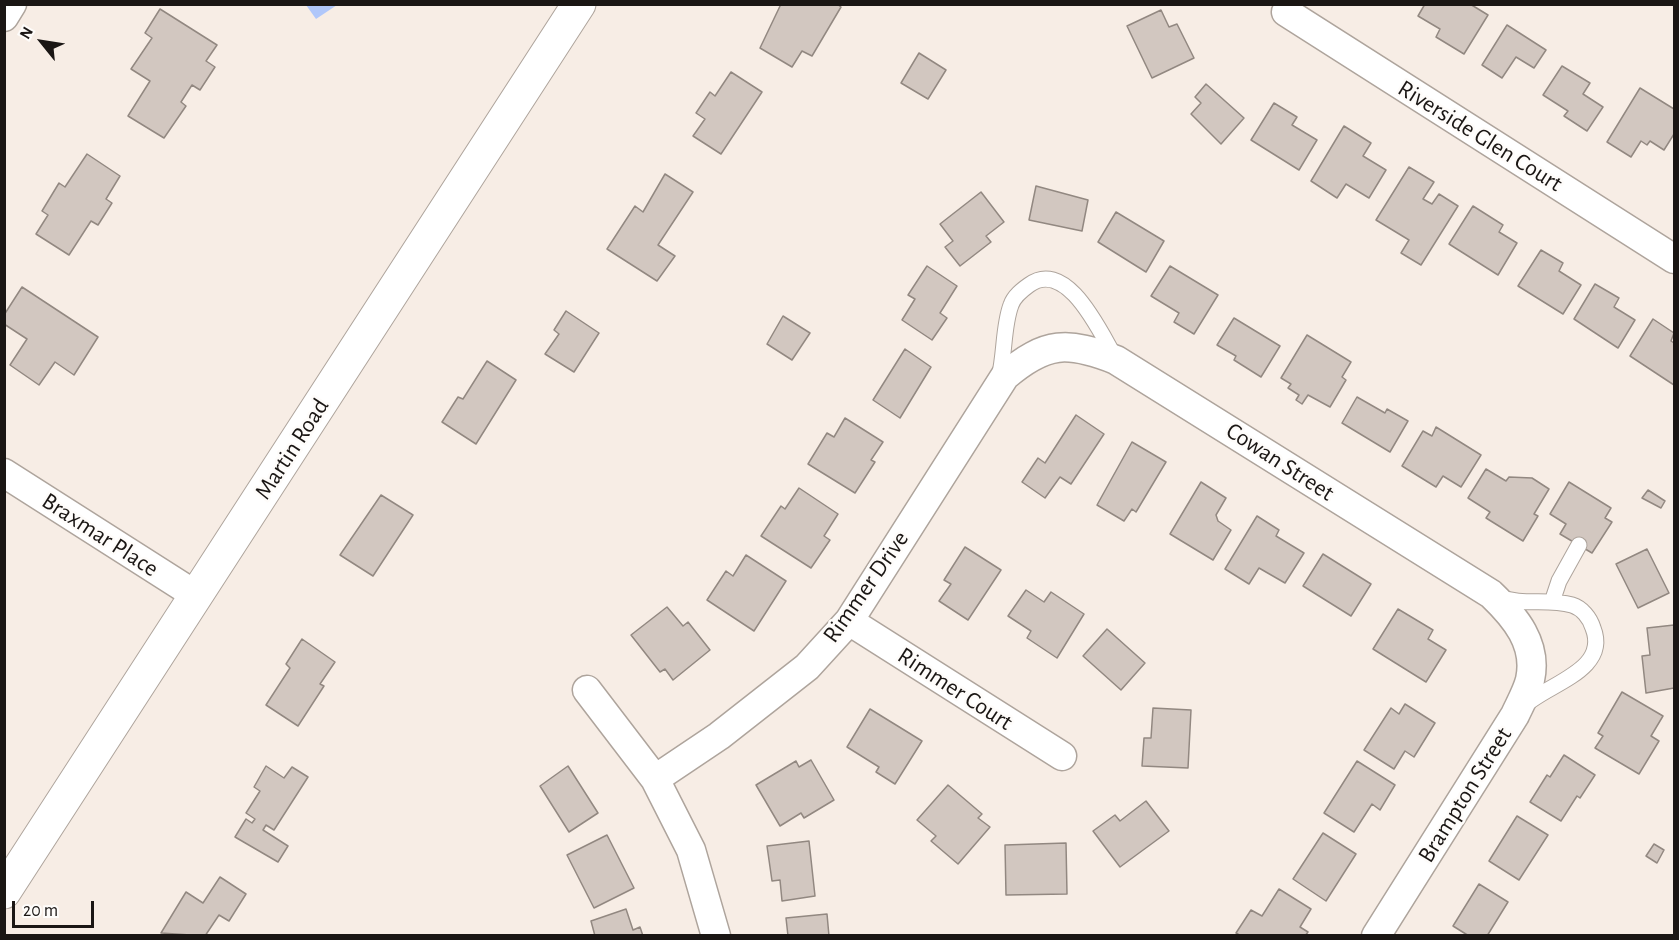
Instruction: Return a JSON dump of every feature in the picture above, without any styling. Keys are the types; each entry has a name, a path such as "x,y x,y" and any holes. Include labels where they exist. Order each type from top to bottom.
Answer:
{"street":[{"path":"4,17 12,4"},
{"name":"Martin Road","path":"4,892 579,4"},
{"name":"Riverside Glen Court","path":"1286,12 1674,259"},
{"name":"Cowan Street","path":"1000,384 1027,357 1055,347 1087,348 1116,360 1491,594 1513,615 1530,646"},
{"name":"Rimmer Drive","path":"655,779 718,736 807,667 849,621 1000,384"},
{"name":"Braxmar Place","path":"4,473 197,596"},
{"name":"Rimmer Court","path":"849,621 1062,756"},
{"name":"Brampton Street","path":"1376,936 1515,715 1530,680 1530,646"},
{"path":"587,690 655,779 692,850 716,936"}],"lane":[{"path":"1000,384 1011,301 1033,282 1052,280 1069,289 1082,300 1116,360"},
{"path":"1552,602 1559,581 1579,545"},
{"path":"1491,594 1527,603 1552,602 1575,606 1588,617 1595,630 1596,647 1592,658 1579,671 1527,703 1515,715"}],"water":[{"path":"306,5 337,5 316,19"}],"building":[{"path":"781,4 837,4 841,7 812,56 802,51 792,67 760,48"},
{"path":"1425,4 1470,4 1488,15 1464,54 1436,37 1440,29 1418,16"},
{"path":"160,9 217,45 206,61 215,67 200,90 192,85 181,102 186,106 164,138 128,116 150,81 131,69 152,38 145,33"},
{"path":"1161,10 1169,27 1177,24 1194,58 1152,78 1127,26"},
{"path":"1507,25 1546,50 1534,68 1516,57 1502,78 1482,65"},
{"path":"919,53 946,70 928,99 901,83"},
{"path":"1562,66 1590,83 1583,94 1603,107 1587,131 1564,116 1568,111 1543,95"},
{"path":"731,72 762,92 721,154 693,136 705,119 696,113 710,92 715,96"},
{"path":"1206,84 1244,118 1221,144 1191,114 1201,103 1195,97"},
{"path":"1640,88 1674,109 1674,134 1664,150 1650,141 1647,145 1641,141 1631,157 1607,142"},
{"path":"1274,103 1297,117 1292,125 1317,140 1299,170 1251,140"},
{"path":"1344,126 1371,143 1363,156 1386,170 1369,198 1346,184 1337,198 1311,181"},
{"path":"87,154 120,176 106,199 112,203 98,225 91,221 69,255 36,234 48,215 42,211 59,183 65,187"},
{"path":"1409,167 1434,182 1423,199 1432,204 1439,194 1458,206 1421,265 1401,253 1409,240 1376,220"},
{"path":"665,174 693,192 658,245 675,256 657,281 607,249 635,206 643,212"},
{"path":"1036,186 1088,200 1082,231 1029,220"},
{"path":"981,192 1004,222 986,236 991,242 960,266 945,247 953,241 940,224"},
{"path":"1473,206 1503,225 1499,232 1517,243 1498,275 1449,244"},
{"path":"1116,212 1164,241 1146,272 1098,242"},
{"path":"1541,250 1563,263 1559,271 1581,285 1563,314 1518,286"},
{"path":"927,266 957,286 940,313 947,318 932,340 902,320 915,299 908,295"},
{"path":"1170,266 1218,295 1194,334 1174,322 1179,313 1151,296"},
{"path":"1595,284 1619,298 1614,307 1635,320 1618,348 1574,319"},
{"path":"22,287 98,337 74,375 55,362 39,385 10,365 27,339 4,324 4,315"},
{"path":"566,311 599,333 574,372 545,354 559,334 554,330"},
{"path":"783,316 810,333 792,360 767,344"},
{"path":"1234,318 1280,346 1261,377 1234,360 1236,356 1217,345"},
{"path":"1653,319 1674,333 1671,341 1674,343 1674,385 1630,356"},
{"path":"1307,335 1351,362 1342,377 1346,380 1330,407 1308,395 1302,404 1296,400 1299,395 1288,388 1291,384 1281,378"},
{"path":"905,349 931,367 900,418 873,400"},
{"path":"487,361 516,380 476,444 442,422 458,397 463,399"},
{"path":"1357,397 1385,413 1387,409 1408,421 1390,452 1342,423"},
{"path":"1076,415 1104,434 1071,484 1060,477 1045,498 1022,482 1038,458 1045,463"},
{"path":"845,418 883,442 871,460 875,462 855,493 808,464 827,433 834,437"},
{"path":"1436,427 1481,455 1461,487 1443,476 1436,487 1402,466 1423,431 1432,436"},
{"path":"1132,442 1166,462 1136,512 1132,509 1124,521 1097,505"},
{"path":"1486,469 1506,481 1509,477 1532,478 1549,489 1534,514 1538,516 1523,541 1486,518 1490,512 1468,498"},
{"path":"1201,482 1226,498 1216,515 1218,521 1231,530 1213,560 1170,534"},
{"path":"1569,482 1611,508 1605,518 1612,522 1592,553 1560,534 1566,524 1550,514"},
{"path":"799,488 838,514 824,536 830,540 811,568 761,536 781,506 785,509"},
{"path":"1648,490 1665,501 1661,508 1642,498"},
{"path":"381,495 413,515 373,576 340,555"},
{"path":"1257,516 1279,530 1276,536 1304,553 1285,583 1259,568 1249,584 1225,569"},
{"path":"965,547 1001,570 968,620 939,601 951,584 944,580"},
{"path":"1647,549 1669,593 1638,608 1616,564"},
{"path":"1323,554 1371,584 1351,616 1303,586"},
{"path":"746,555 786,581 754,631 707,600 726,571 733,576"},
{"path":"1026,590 1044,602 1051,592 1084,614 1057,658 1027,638 1031,631 1008,616"},
{"path":"667,607 683,626 688,622 710,650 673,680 665,669 660,672 631,635"},
{"path":"1398,609 1433,630 1428,639 1446,650 1426,682 1373,649"},
{"path":"1674,625 1674,688 1646,693 1642,656 1650,655 1647,628"},
{"path":"1107,629 1145,663 1121,690 1083,656"},
{"path":"302,639 335,662 320,684 324,686 298,726 266,705 290,668 286,664"},
{"path":"1622,692 1663,716 1651,736 1659,741 1639,774 1595,748 1603,736 1598,733"},
{"path":"1405,704 1435,723 1414,757 1405,751 1394,769 1364,750 1391,708 1399,714"},
{"path":"1153,708 1191,710 1188,768 1142,766 1144,738 1151,738"},
{"path":"870,709 922,741 895,784 876,772 879,767 847,747"},
{"path":"1564,755 1595,775 1580,798 1577,796 1561,821 1530,802 1547,775 1550,777"},
{"path":"811,760 834,800 804,818 801,813 780,826 756,785 796,761 799,767"},
{"path":"1357,761 1395,785 1380,810 1372,804 1354,832 1324,813"},
{"path":"266,766 284,778 292,767 308,777 274,830 266,825 263,830 288,846 278,862 235,837 246,819 252,823 255,819 246,813 260,791 254,787"},
{"path":"568,766 598,813 569,832 540,786"},
{"path":"948,785 982,814 978,818 990,827 958,864 931,841 936,836 917,820"},
{"path":"1146,801 1169,831 1120,867 1093,831 1115,815 1120,821"},
{"path":"1517,816 1548,835 1519,880 1489,861"},
{"path":"1323,833 1356,854 1326,901 1293,879"},
{"path":"607,835 634,888 594,908 567,855"},
{"path":"809,841 815,896 782,901 780,880 772,881 767,846"},
{"path":"1066,843 1067,894 1006,895 1005,845"},
{"path":"1654,844 1664,850 1657,863 1646,856"},
{"path":"220,877 246,894 229,921 219,915 205,936 161,933 186,892 203,903"},
{"path":"1479,884 1508,902 1487,936 1469,936 1453,926"},
{"path":"1279,889 1311,909 1300,927 1308,932 1305,936 1241,936 1236,933 1251,910 1262,916"},
{"path":"626,909 633,930 640,927 643,936 595,936 591,921"},
{"path":"827,914 829,936 788,936 786,918"}]}
